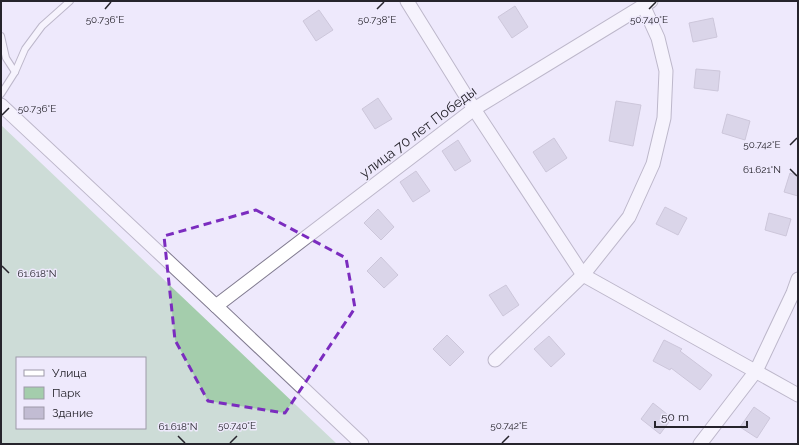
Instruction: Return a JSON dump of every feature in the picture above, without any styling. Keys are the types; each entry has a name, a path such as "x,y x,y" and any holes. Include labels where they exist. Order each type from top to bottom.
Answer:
{"street":[{"path":"408,1 474,109 583,275 798,395"},
{"path":"495,360 583,275 629,217 653,164 664,118 666,71 647,3"},
{"name":"улица 70 лет Победы","path":"216,306 474,109 647,3"},
{"path":"1,105 362,444"},
{"path":"700,444 756,371 793,293 798,279"}],"lane":[{"path":"1,94 15,72 25,49 42,26 70,1"},
{"path":"1,36 6,58 15,72"}],"highlighted area":[{"path":"256,210 346,258 355,308 285,413 208,401 175,340 164,236"}],"green space":[{"path":"1,125 337,444 1,444"}],"building":[{"path":"515,6 528,27 512,38 498,17"},
{"path":"319,10 333,30 316,41 303,21"},
{"path":"713,18 717,37 693,42 689,23"},
{"path":"696,69 720,71 718,91 694,88"},
{"path":"378,98 392,119 375,129 362,109"},
{"path":"616,101 641,105 633,146 609,141"},
{"path":"727,114 750,121 745,140 722,133"},
{"path":"554,138 567,158 546,172 533,152"},
{"path":"458,140 471,161 455,171 442,151"},
{"path":"416,171 430,191 413,202 400,182"},
{"path":"790,173 798,176 798,196 784,192"},
{"path":"665,207 687,218 678,235 656,224"},
{"path":"378,209 394,227 381,240 364,223"},
{"path":"769,213 791,219 786,236 765,230"},
{"path":"381,257 398,275 384,288 367,271"},
{"path":"506,285 519,305 503,316 489,295"},
{"path":"447,335 464,352 450,366 433,349"},
{"path":"549,336 565,354 551,367 534,349"},
{"path":"664,340 682,349 680,351 712,375 700,390 671,368 670,370 653,361"},
{"path":"653,403 672,418 660,434 641,419"},
{"path":"754,407 770,418 757,438 740,427"}]}
